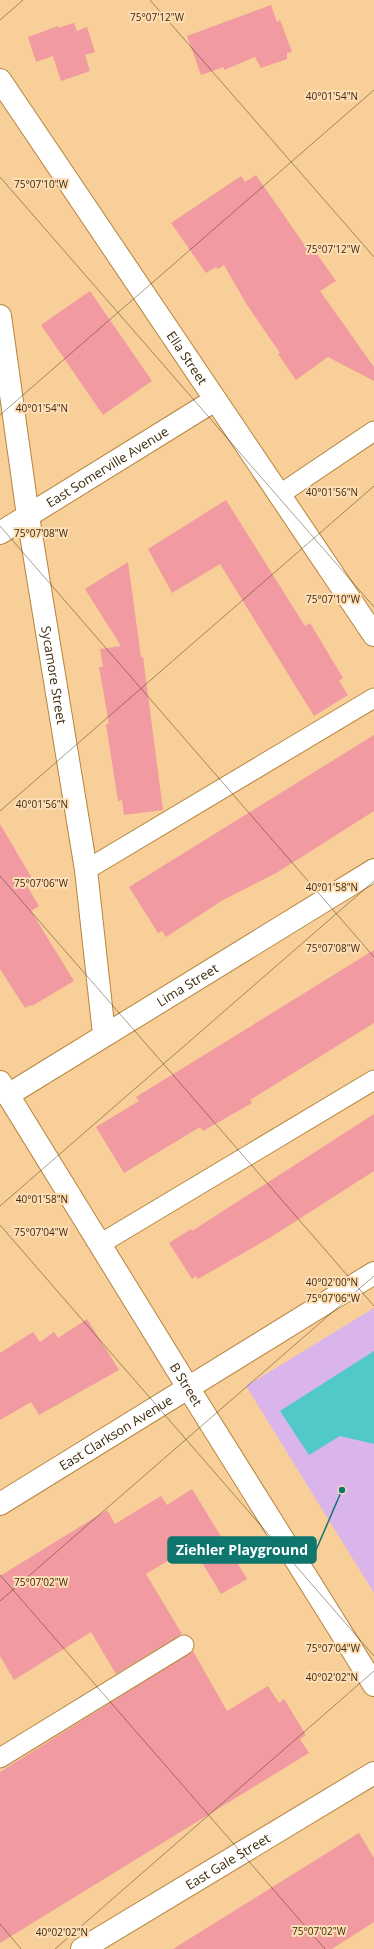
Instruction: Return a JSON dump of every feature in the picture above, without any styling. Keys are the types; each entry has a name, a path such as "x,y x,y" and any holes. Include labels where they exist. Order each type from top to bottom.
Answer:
{"street":[{"name":"Ella Street","path":"0,80 374,635"},
{"name":"Sycamore Street","path":"0,316 28,516 86,870 104,1034"},
{"name":"East Somerville Avenue","path":"0,533 215,400"},
{"name":"Lima Street","path":"3,1090 104,1034 374,870"},
{"name":"B Street","path":"3,1090 374,1685"},
{"name":"East Clarkson Avenue","path":"0,1504 189,1389 374,1273"},
{"name":"East Gale Street","path":"82,1949 374,1773"}],"lane":[{"path":"279,494 374,431"},
{"path":"86,870 374,698"},
{"path":"100,1244 374,1080"},
{"path":"0,1758 184,1645"}],"shaded area":[{"path":"374,1308 374,1593 246,1386"}],"water":[{"path":"374,1351 374,1444 340,1436 309,1455 280,1411"}],"building":[{"path":"271,5 277,22 280,20 292,52 287,53 287,59 261,68 255,57 224,70 224,67 201,75 187,36"},
{"path":"74,23 77,31 87,27 95,52 85,55 90,71 61,81 53,56 36,62 28,37 58,26 58,28"},
{"path":"256,175 308,250 312,247 336,281 320,291 374,367 374,381 328,357 296,380 278,354 280,353 247,305 224,265 218,269 216,267 206,273 171,223 241,176 245,182"},
{"path":"90,291 152,381 103,415 41,325"},
{"path":"226,500 305,626 310,623 343,678 339,681 348,695 314,716 220,564 172,593 148,549"},
{"path":"128,562 141,657 143,657 163,810 124,815 122,800 118,801 106,724 109,724 99,667 103,667 100,649 121,646 85,589"},
{"path":"374,735 374,811 278,872 223,900 166,937 162,931 158,933 129,887"},
{"path":"0,824 33,880 26,884 39,906 31,911 74,981 32,1006 30,1005 25,1008 0,969"},
{"path":"374,950 374,1023 250,1100 252,1103 203,1131 200,1127 124,1173 96,1127 139,1101 136,1097"},
{"path":"374,1114 374,1171 271,1237 198,1279 196,1276 192,1279 169,1243 191,1229 192,1231"},
{"path":"87,1319 119,1370 39,1415 31,1402 0,1420 0,1353 33,1332 40,1342 54,1332 58,1338"},
{"path":"192,1489 247,1579 221,1594 192,1546 146,1574 182,1634 116,1674 91,1632 14,1680 0,1656 0,1576 107,1510 115,1524 161,1496 167,1505"},
{"path":"193,1651 227,1711 268,1686 279,1703 284,1699 306,1735 300,1739 309,1753 0,1943 0,1772"},
{"path":"359,1833 374,1858 374,1922 332,1949 173,1949"}],"place":[{"name":"Ziehler Playground","path":"342,1490"}]}
